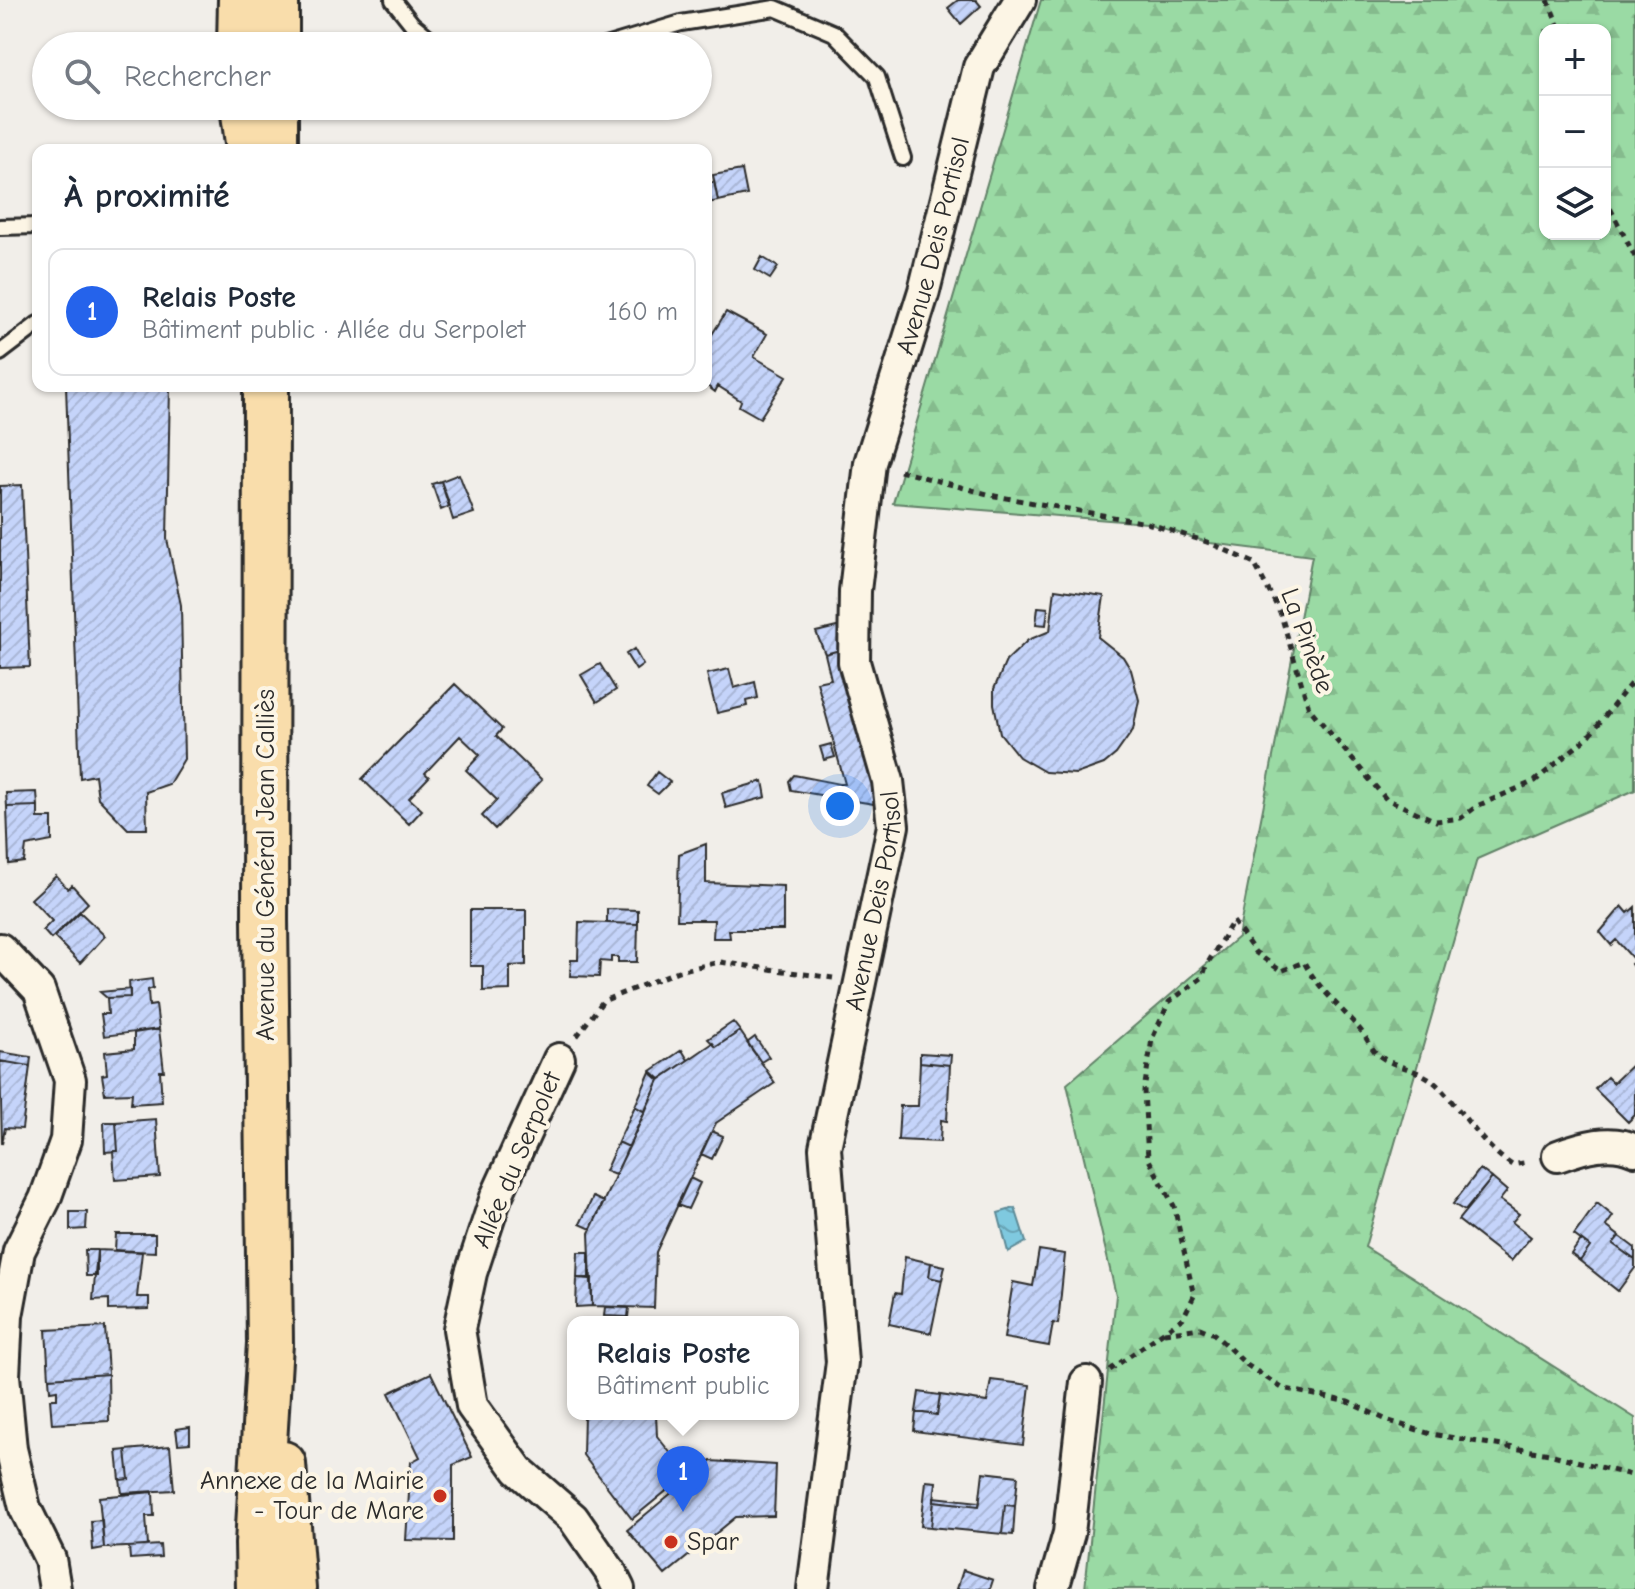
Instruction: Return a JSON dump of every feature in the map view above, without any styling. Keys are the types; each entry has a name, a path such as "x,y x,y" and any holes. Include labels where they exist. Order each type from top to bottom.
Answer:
{"main road":[{"path":"240,32 241,0"},
{"path":"276,0 276,32"},
{"path":"250,120 261,141"},
{"name":"Avenue du Général Jean Calliès","path":"266,392 265,920 270,1343"},
{"path":"259,1589 270,1343"},
{"path":"270,1343 292,1539 293,1589"}],"street":[{"name":"Avenue Deis Portisol","path":"813,1589 842,1362 825,1148 857,984 893,826 888,781 854,662 855,591 870,463 924,291 979,67 1020,0"},
{"path":"0,949 39,990 70,1080 66,1140 45,1199 19,1251 7,1316 4,1376 11,1449 25,1508 50,1559 55,1589"},
{"name":"Allée du Serpolet","path":"559,1059 496,1197 471,1273 459,1329 472,1406 518,1470 573,1518 619,1589"},
{"path":"1558,1156 1584,1146 1624,1144 1635,1150"},
{"path":"1053,1589 1069,1533 1086,1382"}],"lane":[{"path":"393,0 422,32"},
{"path":"651,32 681,23 775,8 834,33 877,77 903,158"},
{"path":"0,227 32,226"},
{"path":"0,353 32,329"}],"path":[{"path":"1548,0 1558,24"},
{"path":"1611,210 1635,257"},
{"name":"La Pinède","path":"870,463 995,496 1147,523 1210,543 1254,563 1280,612 1309,708 1386,799 1436,821 1461,818 1477,806 1535,781 1589,736 1635,678"},
{"path":"1086,1382 1118,1366 1183,1318 1194,1296 1174,1206 1148,1158 1144,1091 1152,1039 1169,1002 1203,977 1206,966 1233,921 1255,952 1281,971 1304,962 1312,978 1335,1000 1340,1012 1361,1031 1377,1054 1433,1081 1492,1152 1512,1165 1558,1156"},
{"path":"559,1059 603,1001 678,971 720,962 857,984"},
{"path":"1163,1333 1200,1328 1214,1334 1247,1365 1282,1388 1348,1402 1389,1421 1431,1434 1549,1454 1635,1476"}],"green space":[{"path":"1041,0 1635,0 1635,790 1477,859 1365,1247 1635,1418 1635,1589 1085,1589 1116,1295 1067,1084 1238,937 1312,556 1210,543 1147,523 893,503"}],"water":[{"path":"1015,1208 1026,1242 1008,1252 998,1213"}],"building":[{"path":"958,0 976,0 981,6 961,24 948,8"},
{"path":"742,170 747,195 718,201 713,175"},
{"path":"712,182 718,201 712,202"},
{"path":"762,257 778,267 770,279 755,270"},
{"path":"726,312 767,334 754,357 787,376 760,418 739,406 741,401 718,386 715,392 712,390 712,334"},
{"path":"66,392 170,392 167,539 181,605 184,759 169,784 146,792 147,829 128,829 98,798 95,775 80,778"},
{"path":"459,474 474,513 453,520 441,481"},
{"path":"441,481 450,506 441,510 432,484"},
{"path":"22,485 30,667 0,668 0,486"},
{"path":"1055,589 1104,596 1098,637 1123,657 1131,670 1139,700 1133,730 1116,754 1104,764 1076,774 1045,772 1019,757 1000,733 994,704 994,689 1006,661 1028,640 1050,631"},
{"path":"1038,607 1048,608 1046,625 1036,624"},
{"path":"841,626 847,648 825,654 816,632"},
{"path":"847,648 877,784 874,804 837,798 840,784 845,784 817,682 831,679 825,654"},
{"path":"634,649 643,665 636,670 626,654"},
{"path":"600,664 616,690 597,702 581,675"},
{"path":"729,669 734,688 755,682 758,698 746,701 747,706 717,713 707,674"},
{"path":"455,684 502,729 496,736 542,780 495,829 482,816 497,800 466,770 480,755 460,736 425,773 429,777 409,798 422,810 409,824 362,779"},
{"path":"831,744 835,757 824,760 820,747"},
{"path":"657,772 670,782 658,794 647,786"},
{"path":"794,775 840,784 837,798 791,790 789,781"},
{"path":"763,781 766,797 726,808 722,793"},
{"path":"37,792 38,806 7,807 6,793"},
{"path":"38,806 38,818 52,818 52,841 26,846 24,862 9,864 7,807"},
{"path":"706,844 706,883 783,886 783,930 729,930 730,938 713,938 714,920 677,920 679,854"},
{"path":"56,876 68,889 72,885 88,903 51,939 43,930 52,921 31,899"},
{"path":"1622,906 1628,913 1635,907 1635,961 1616,940 1611,945 1600,932"},
{"path":"607,909 638,910 638,924 607,923"},
{"path":"470,910 526,910 526,965 510,966 510,990 483,991 483,966 470,966"},
{"path":"80,912 105,936 80,963 54,937"},
{"path":"579,922 638,924 637,962 618,962 618,957 611,957 611,962 600,961 599,977 570,976 571,960 578,960"},
{"path":"152,979 153,988 148,990 149,1006 156,1005 159,1029 104,1036 101,1014 108,1014 107,998 130,997 129,982"},
{"path":"130,989 130,997 107,998 100,992"},
{"path":"733,1022 740,1031 716,1047 708,1039"},
{"path":"159,1029 164,1071 160,1071 162,1102 131,1104 132,1093 105,1094 102,1075 107,1074 105,1052 134,1049 134,1033"},
{"path":"740,1031 775,1083 716,1123 656,1252 654,1308 592,1306 589,1233 659,1080 713,1043 716,1047"},
{"path":"755,1037 769,1057 761,1062 747,1043"},
{"path":"682,1050 688,1060 660,1079 651,1071"},
{"path":"0,1052 31,1057 30,1066 0,1061"},
{"path":"920,1053 951,1055 950,1065 920,1062"},
{"path":"0,1061 30,1066 22,1129 5,1128 2,1144"},
{"path":"920,1062 950,1065 947,1121 941,1120 940,1142 898,1140 900,1106 918,1106"},
{"path":"1635,1062 1635,1115 1628,1122 1595,1089 1607,1077 1613,1083"},
{"path":"650,1072 659,1080 645,1112 635,1106"},
{"path":"635,1106 645,1112 629,1147 618,1142"},
{"path":"156,1119 160,1177 115,1180 113,1151 118,1151 116,1122"},
{"path":"104,1122 116,1122 118,1151 105,1152"},
{"path":"712,1131 723,1136 712,1159 701,1154"},
{"path":"618,1142 629,1147 615,1175 605,1171"},
{"path":"1480,1169 1492,1178 1465,1211 1453,1204"},
{"path":"690,1178 700,1183 688,1209 677,1205"},
{"path":"1492,1178 1507,1191 1500,1200 1519,1214 1512,1222 1531,1237 1511,1261 1458,1220"},
{"path":"593,1197 604,1202 591,1229 580,1224"},
{"path":"1597,1203 1613,1216 1606,1226 1619,1236 1613,1244 1635,1260 1635,1268 1618,1291 1580,1261 1590,1247 1574,1235"},
{"path":"70,1212 87,1212 86,1229 70,1230"},
{"path":"116,1234 155,1234 155,1252 115,1250"},
{"path":"1619,1236 1635,1248 1635,1260 1613,1244"},
{"path":"1581,1240 1590,1247 1580,1261 1571,1254"},
{"path":"85,1250 97,1250 97,1276 86,1276"},
{"path":"97,1250 142,1252 137,1297 149,1297 149,1309 109,1310 109,1299 93,1300"},
{"path":"1039,1250 1065,1254 1058,1324 1053,1323 1049,1346 1004,1338 1013,1282 1033,1286"},
{"path":"578,1252 589,1252 589,1279 577,1278"},
{"path":"905,1257 931,1263 929,1277 942,1280 931,1333 889,1324 895,1293 901,1294"},
{"path":"931,1263 945,1266 942,1280 929,1277"},
{"path":"577,1278 592,1278 592,1306 576,1307"},
{"path":"605,1307 629,1308 628,1316 604,1316"},
{"path":"105,1327 108,1374 49,1378 46,1330"},
{"path":"431,1373 472,1457 453,1465 453,1541 406,1540 411,1462 420,1457 389,1393"},
{"path":"108,1374 109,1421 52,1424 50,1399 57,1399 57,1390 50,1391 49,1378"},
{"path":"991,1380 1030,1385 1023,1445 914,1431 916,1412 937,1415 940,1395 987,1402"},
{"path":"919,1392 940,1395 937,1415 916,1412"},
{"path":"584,1420 656,1420 657,1436 687,1474 632,1519 583,1455"},
{"path":"190,1427 190,1443 178,1444 176,1429"},
{"path":"170,1446 174,1490 122,1493 120,1480 129,1479 126,1450"},
{"path":"126,1450 129,1479 120,1480 117,1451"},
{"path":"710,1461 776,1465 774,1516 736,1517 665,1575 627,1530"},
{"path":"983,1472 1018,1476 1015,1506 1005,1505 1002,1534 931,1527 934,1501 979,1506"},
{"path":"926,1481 936,1482 931,1527 921,1526"},
{"path":"153,1492 154,1516 146,1516 148,1546 104,1548 99,1497"},
{"path":"934,1497 980,1502 979,1506 934,1501"},
{"path":"1005,1505 1015,1506 1013,1535 1002,1534"},
{"path":"102,1520 104,1548 93,1550 91,1521"},
{"path":"160,1545 161,1557 130,1559 129,1547"},
{"path":"963,1570 993,1580 990,1589 957,1589"}],"place":[{"name":"Annexe de la Mairie - Tour de Mare","path":"440,1496"},
{"name":"Relais Poste","path":"683,1512"},
{"name":"Spar","path":"671,1542"}]}
